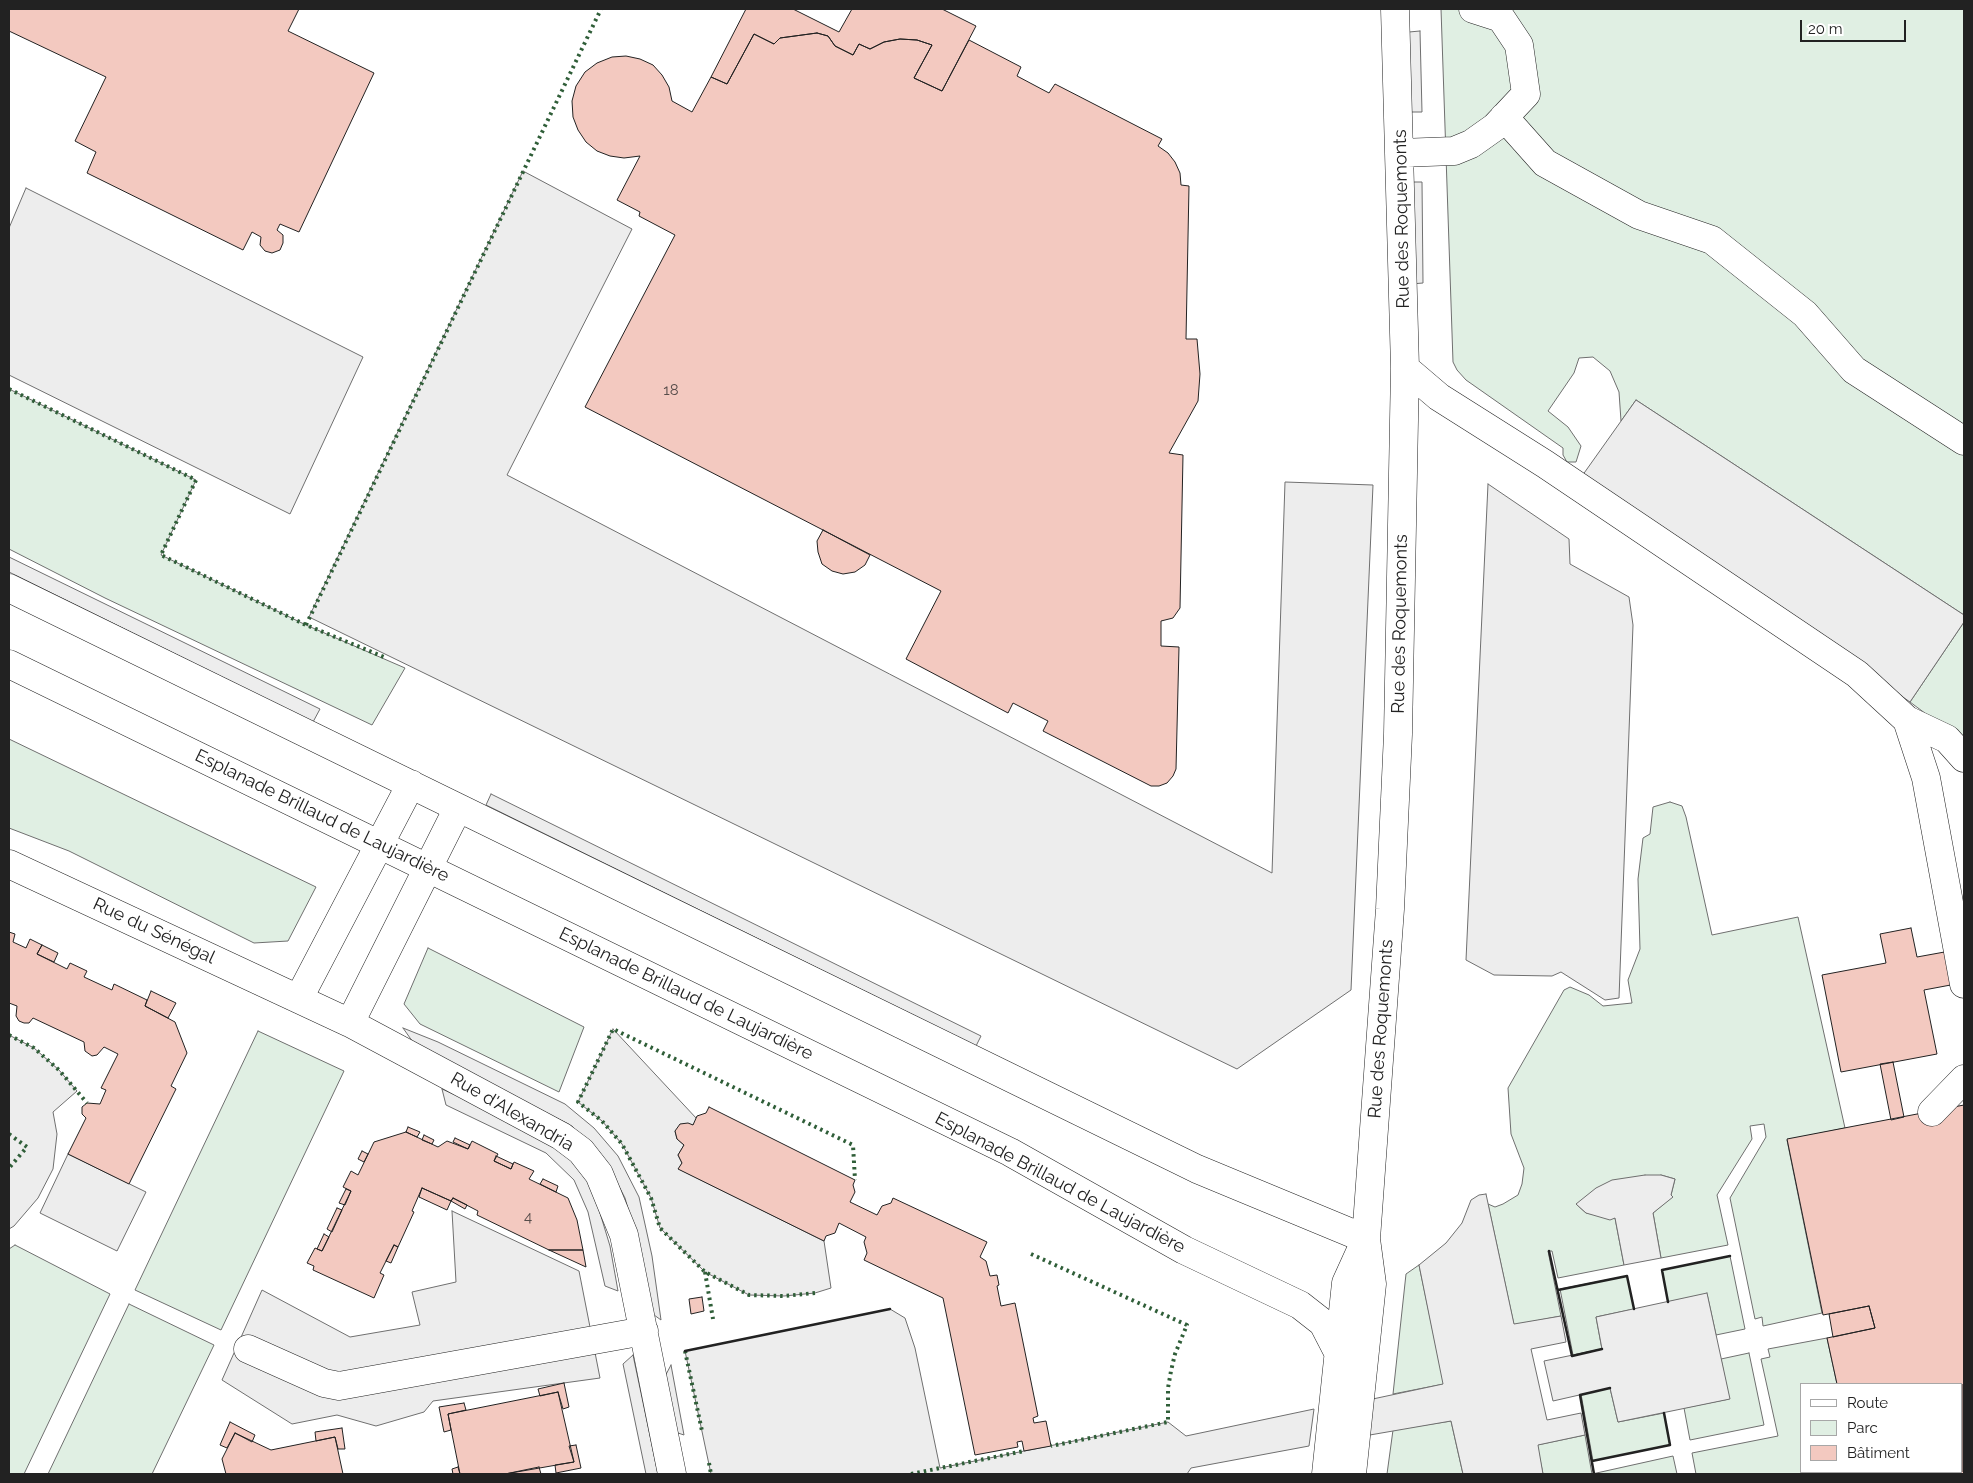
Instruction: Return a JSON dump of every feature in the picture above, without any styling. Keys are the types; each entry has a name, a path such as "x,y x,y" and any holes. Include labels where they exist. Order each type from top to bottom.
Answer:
{"street":[{"name":"Rue des Roquemonts","path":"1366,1239 1389,919 1398,744 1405,368 1396,9"},
{"path":"1400,153 1454,151 1472,144 1495,126 1526,94 1519,45 1501,18 1473,9"},
{"path":"1504,117 1545,163 1639,215 1712,240 1805,314 1854,370 1964,441"},
{"path":"1405,368 1439,397 1545,464 1857,674 1907,720 1947,740 1964,758"},
{"path":"9,588 1196,1169 1366,1239"},
{"name":"Esplanade Brillaud de Laujardière","path":"9,664 1010,1152 1184,1250 1300,1305 1323,1323 1339,1354"},
{"path":"1907,720 1926,778 1964,984"},
{"path":"299,998 411,784"},
{"path":"350,1023 458,808"},
{"name":"Rue du Sénégal","path":"9,864 299,998"},
{"name":"Rue d'Alexandria","path":"299,998 350,1023 561,1136 581,1151 599,1174 624,1235 672,1474"},
{"path":"1932,1112 1964,1079"},
{"path":"1326,1474 1346,1282 1366,1239"},
{"path":"1352,1474 1372,1284 1366,1239"},
{"path":"248,1349 324,1383 339,1386 644,1331"}],"green space":[{"path":"1441,9 1964,9 1964,615 1636,400 1621,421 1619,392 1610,371 1593,357 1579,358 1574,373 1548,411 1568,427 1581,446 1576,462 1567,462 1563,455 1563,448 1466,380 1457,370 1453,362"},
{"path":"9,389 196,480 161,555 306,625 405,668 372,725 105,598 9,549"},
{"path":"1964,622 1964,746 1953,734 1910,702"},
{"path":"9,739 316,887 288,941 254,943 69,851 9,828"},
{"path":"1670,802 1682,806 1686,817 1712,935 1798,917 1845,1128 1787,1140 1822,1313 1763,1326 1762,1317 1755,1319 1730,1198 1766,1137 1764,1124 1750,1126 1752,1139 1717,1195 1728,1245 1661,1258 1653,1213 1672,1197 1675,1179 1661,1175 1576,1204 1586,1213 1615,1218 1624,1265 1558,1278 1552,1251 1548,1251 1561,1316 1514,1325 1488,1204 1495,1207 1503,1204 1518,1195 1522,1184 1524,1168 1511,1134 1508,1088 1564,990 1570,987 1589,995 1603,1006 1632,1003 1628,980 1640,949 1638,879 1643,838 1650,834 1653,807"},
{"path":"428,948 584,1027 559,1092 420,1024 404,1004"},
{"path":"258,1031 344,1071 221,1330 135,1290"},
{"path":"15,1245 110,1294 24,1474 9,1474 9,1249"},
{"path":"1730,1256 1745,1329 1716,1335 1707,1294 1668,1302 1662,1270"},
{"path":"1419,1265 1444,1384 1393,1394 1406,1274"},
{"path":"1627,1276 1634,1309 1596,1317 1602,1349 1573,1355 1560,1289"},
{"path":"129,1304 214,1345 152,1474 48,1474"},
{"path":"1827,1338 1837,1383 1800,1383 1800,1473 1856,1474 1696,1474 1692,1453 1778,1436 1761,1359 1770,1357 1768,1349"},
{"path":"1749,1353 1764,1425 1690,1440 1684,1408 1729,1399 1721,1359"},
{"path":"1610,1388 1618,1422 1664,1413 1670,1445 1593,1461 1581,1394"},
{"path":"1451,1421 1463,1474 1387,1474 1393,1430"},
{"path":"1585,1435 1592,1474 1543,1474 1537,1445"},
{"path":"1673,1456 1677,1474 1592,1474"}],"shaded area":[{"path":"1420,31 1422,112 1411,112 1409,32"},
{"path":"523,171 632,229 507,475 1272,873 1285,482 1373,485 1351,990 1237,1069 309,617"},
{"path":"1411,182 1422,182 1423,283 1411,284"},
{"path":"26,188 363,357 290,514 9,375 9,228"},
{"path":"1636,400 1964,615 1964,622 1910,702 1582,476"},
{"path":"1488,484 1569,539 1570,564 1629,597 1633,625 1619,998 1605,1000 1561,972 1552,976 1494,975 1466,960"},
{"path":"9,557 320,709 313,722 9,572"},
{"path":"491,794 981,1036 976,1046 486,805"},
{"path":"403,1028 438,1042 565,1104 594,1128 618,1156 639,1197 652,1256 661,1320 650,1312 637,1240 625,1198 608,1165 572,1126 415,1045"},
{"path":"613,1029 697,1119 693,1125 675,1131 677,1139 684,1145 678,1155 682,1163 679,1169 824,1241 831,1288 815,1293 784,1296 749,1295 705,1272 660,1228 651,1198 622,1144 602,1121 578,1102"},
{"path":"9,1035 34,1048 59,1070 77,1091 53,1112 57,1134 53,1169 38,1198 14,1226 9,1229"},
{"path":"442,1089 533,1130 568,1152 590,1180 610,1246 618,1291 605,1286 588,1212 574,1180 546,1153 446,1105"},
{"path":"68,1154 146,1192 117,1251 40,1213"},
{"path":"1645,1175 1661,1175 1675,1179 1671,1195 1673,1197 1653,1213 1661,1258 1624,1265 1615,1218 1610,1220 1586,1213 1576,1204 1596,1188 1612,1180"},
{"path":"1486,1194 1514,1324 1561,1316 1566,1342 1531,1349 1547,1420 1581,1413 1585,1435 1538,1445 1543,1474 1463,1474 1451,1421 1364,1436 1368,1400 1443,1384 1419,1265 1446,1243 1462,1223 1471,1200 1479,1195"},
{"path":"452,1211 579,1271 600,1378 433,1401 424,1412 376,1426 337,1415 292,1424 222,1380 262,1290 350,1337 420,1325 412,1292 456,1282"},
{"path":"1707,1293 1730,1399 1618,1422 1610,1388 1553,1401 1544,1361 1602,1349 1596,1317"},
{"path":"890,1309 905,1318 915,1348 940,1468 1168,1422 1186,1436 1314,1409 1309,1446 1191,1468 1187,1474 711,1474 685,1351"},
{"path":"633,1355 658,1474 646,1474 623,1364"},
{"path":"671,1365 684,1435 672,1431 662,1382"}],"building":[{"path":"9,9 299,9 288,31 374,73 299,232 280,224 277,230 283,235 283,243 280,250 272,253 265,251 260,245 261,237 252,232 243,250 87,173 96,152 75,141 106,77 9,31"},
{"path":"746,9 793,9 839,32 852,9 942,9 976,26 942,91 914,78 932,45 917,40 900,39 884,42 870,49 859,44 853,55 835,46 828,36 817,33 780,38 774,44 754,34 727,84 711,77"},
{"path":"817,33 828,36 835,46 853,55 859,44 870,49 884,42 900,39 917,40 932,45 914,78 942,91 969,40 1021,67 1017,76 1049,93 1055,84 1162,139 1158,146 1168,153 1175,162 1180,173 1181,185 1189,186 1186,339 1197,339 1200,374 1198,401 1169,453 1183,455 1180,608 1173,618 1161,621 1161,646 1179,647 1176,769 1167,783 1151,786 1043,731 1048,721 1013,703 1008,713 906,659 941,591 585,407 675,235 639,216 640,212 617,200 640,156 624,158 610,156 597,151 586,142 578,130 573,117 572,101 576,86 585,72 597,63 612,57 626,56 640,59 653,65 662,75 669,87 672,101 692,112 711,77 727,84 754,34 774,44 780,38"},
{"path":"823,530 870,555 865,565 855,572 843,574 832,571 822,564 817,541"},
{"path":"1911,928 1917,957 1950,951 1956,984 1924,990 1937,1054 1841,1072 1822,975 1886,963 1880,934"},
{"path":"9,932 15,934 13,942 26,948 30,939 42,945 37,954 67,969 70,963 87,971 84,977 112,990 114,984 147,1000 145,1006 175,1022 187,1053 171,1086 176,1089 129,1184 68,1154 86,1118 82,1114 82,1107 87,1103 100,1104 106,1090 101,1088 118,1054 104,1047 97,1055 92,1056 85,1051 84,1042 33,1018 29,1023 19,1021 16,1016 17,1006 9,1003"},
{"path":"42,945 58,953 54,962 37,954"},
{"path":"151,991 176,1003 168,1018 145,1006"},
{"path":"1893,1062 1904,1117 1891,1120 1880,1064"},
{"path":"1964,1105 1964,1474 1856,1474 1963,1473 1963,1383 1837,1383 1827,1338 1875,1328 1869,1306 1823,1315 1787,1139"},
{"path":"709,1107 855,1180 853,1185 855,1192 850,1202 877,1215 882,1206 891,1203 893,1198 987,1242 980,1257 986,1261 990,1276 997,1275 1001,1306 1015,1303 1038,1416 1033,1418 1034,1423 1046,1421 1051,1446 1024,1451 1022,1441 1017,1442 1018,1447 975,1455 943,1298 864,1260 867,1253 864,1242 866,1237 839,1223 835,1233 826,1236 824,1241 678,1169 682,1163 678,1155 684,1145 677,1139 675,1131 680,1124 688,1123 693,1125 697,1116 706,1113"},
{"path":"408,1127 420,1132 417,1137 406,1132"},
{"path":"406,1132 438,1147 447,1141 468,1149 472,1141 498,1154 494,1161 511,1169 514,1162 534,1171 529,1179 568,1198 577,1220 583,1250 549,1250 477,1215 478,1211 453,1198 451,1201 422,1188 412,1211 414,1212 398,1247 394,1245 380,1273 384,1275 374,1298 313,1270 314,1266 307,1263 315,1248 322,1251 351,1191 343,1187 351,1171 358,1175 374,1142"},
{"path":"424,1135 434,1140 432,1144 422,1140"},
{"path":"455,1138 470,1145 468,1149 453,1142"},
{"path":"362,1151 368,1154 364,1162 358,1159"},
{"path":"496,1156 513,1164 511,1169 494,1161"},
{"path":"543,1179 558,1186 556,1192 540,1184"},
{"path":"422,1188 451,1201 447,1210 419,1197"},
{"path":"346,1189 351,1191 345,1205 339,1203"},
{"path":"453,1198 467,1205 465,1209 451,1201"},
{"path":"337,1208 342,1210 332,1232 327,1229"},
{"path":"324,1234 329,1237 322,1251 317,1249"},
{"path":"394,1245 398,1247 391,1263 386,1261"},
{"path":"549,1250 583,1250 586,1267"},
{"path":"702,1297 704,1311 691,1314 689,1299"},
{"path":"1869,1306 1875,1328 1833,1337 1829,1314"},
{"path":"564,1383 569,1407 563,1409 558,1392 540,1396 538,1389"},
{"path":"558,1392 574,1462 505,1474 460,1474 448,1414"},
{"path":"464,1403 466,1410 448,1414 451,1430 444,1432 439,1407"},
{"path":"230,1422 255,1435 252,1442 235,1433 227,1448 220,1445"},
{"path":"342,1428 345,1449 338,1449 335,1437 316,1441 315,1432"},
{"path":"235,1433 271,1450 335,1437 343,1474 226,1474 222,1459"},
{"path":"576,1445 581,1468 556,1473 555,1465 574,1462 569,1446"},
{"path":"458,1467 460,1474 453,1474 452,1469"},
{"path":"539,1467 541,1474 505,1474"}],"hedge":[{"path":"306,625 601,9"},
{"path":"9,389 196,480 161,555 306,625 384,657"},
{"path":"815,1293 784,1296 749,1295 705,1272 660,1228 651,1198 622,1144 602,1121 578,1102 613,1029 853,1145 855,1180"},
{"path":"9,1035 34,1048 59,1070 87,1103"},
{"path":"9,1134 27,1147 9,1168"},
{"path":"1031,1254 1187,1325 1175,1354 1171,1371 1168,1388 1168,1422 1051,1446"},
{"path":"705,1272 713,1319"},
{"path":"685,1351 702,1431"},
{"path":"911,1474 1024,1451"},
{"path":"709,1463 711,1474"}],"wall":[{"path":"1549,1251 1572,1356 1602,1349"},
{"path":"1668,1302 1662,1270 1730,1256"},
{"path":"1558,1290 1627,1276 1634,1309"},
{"path":"685,1351 890,1309"},
{"path":"1594,1474 1580,1395 1610,1388"},
{"path":"1592,1461 1670,1445 1664,1413"}]}
